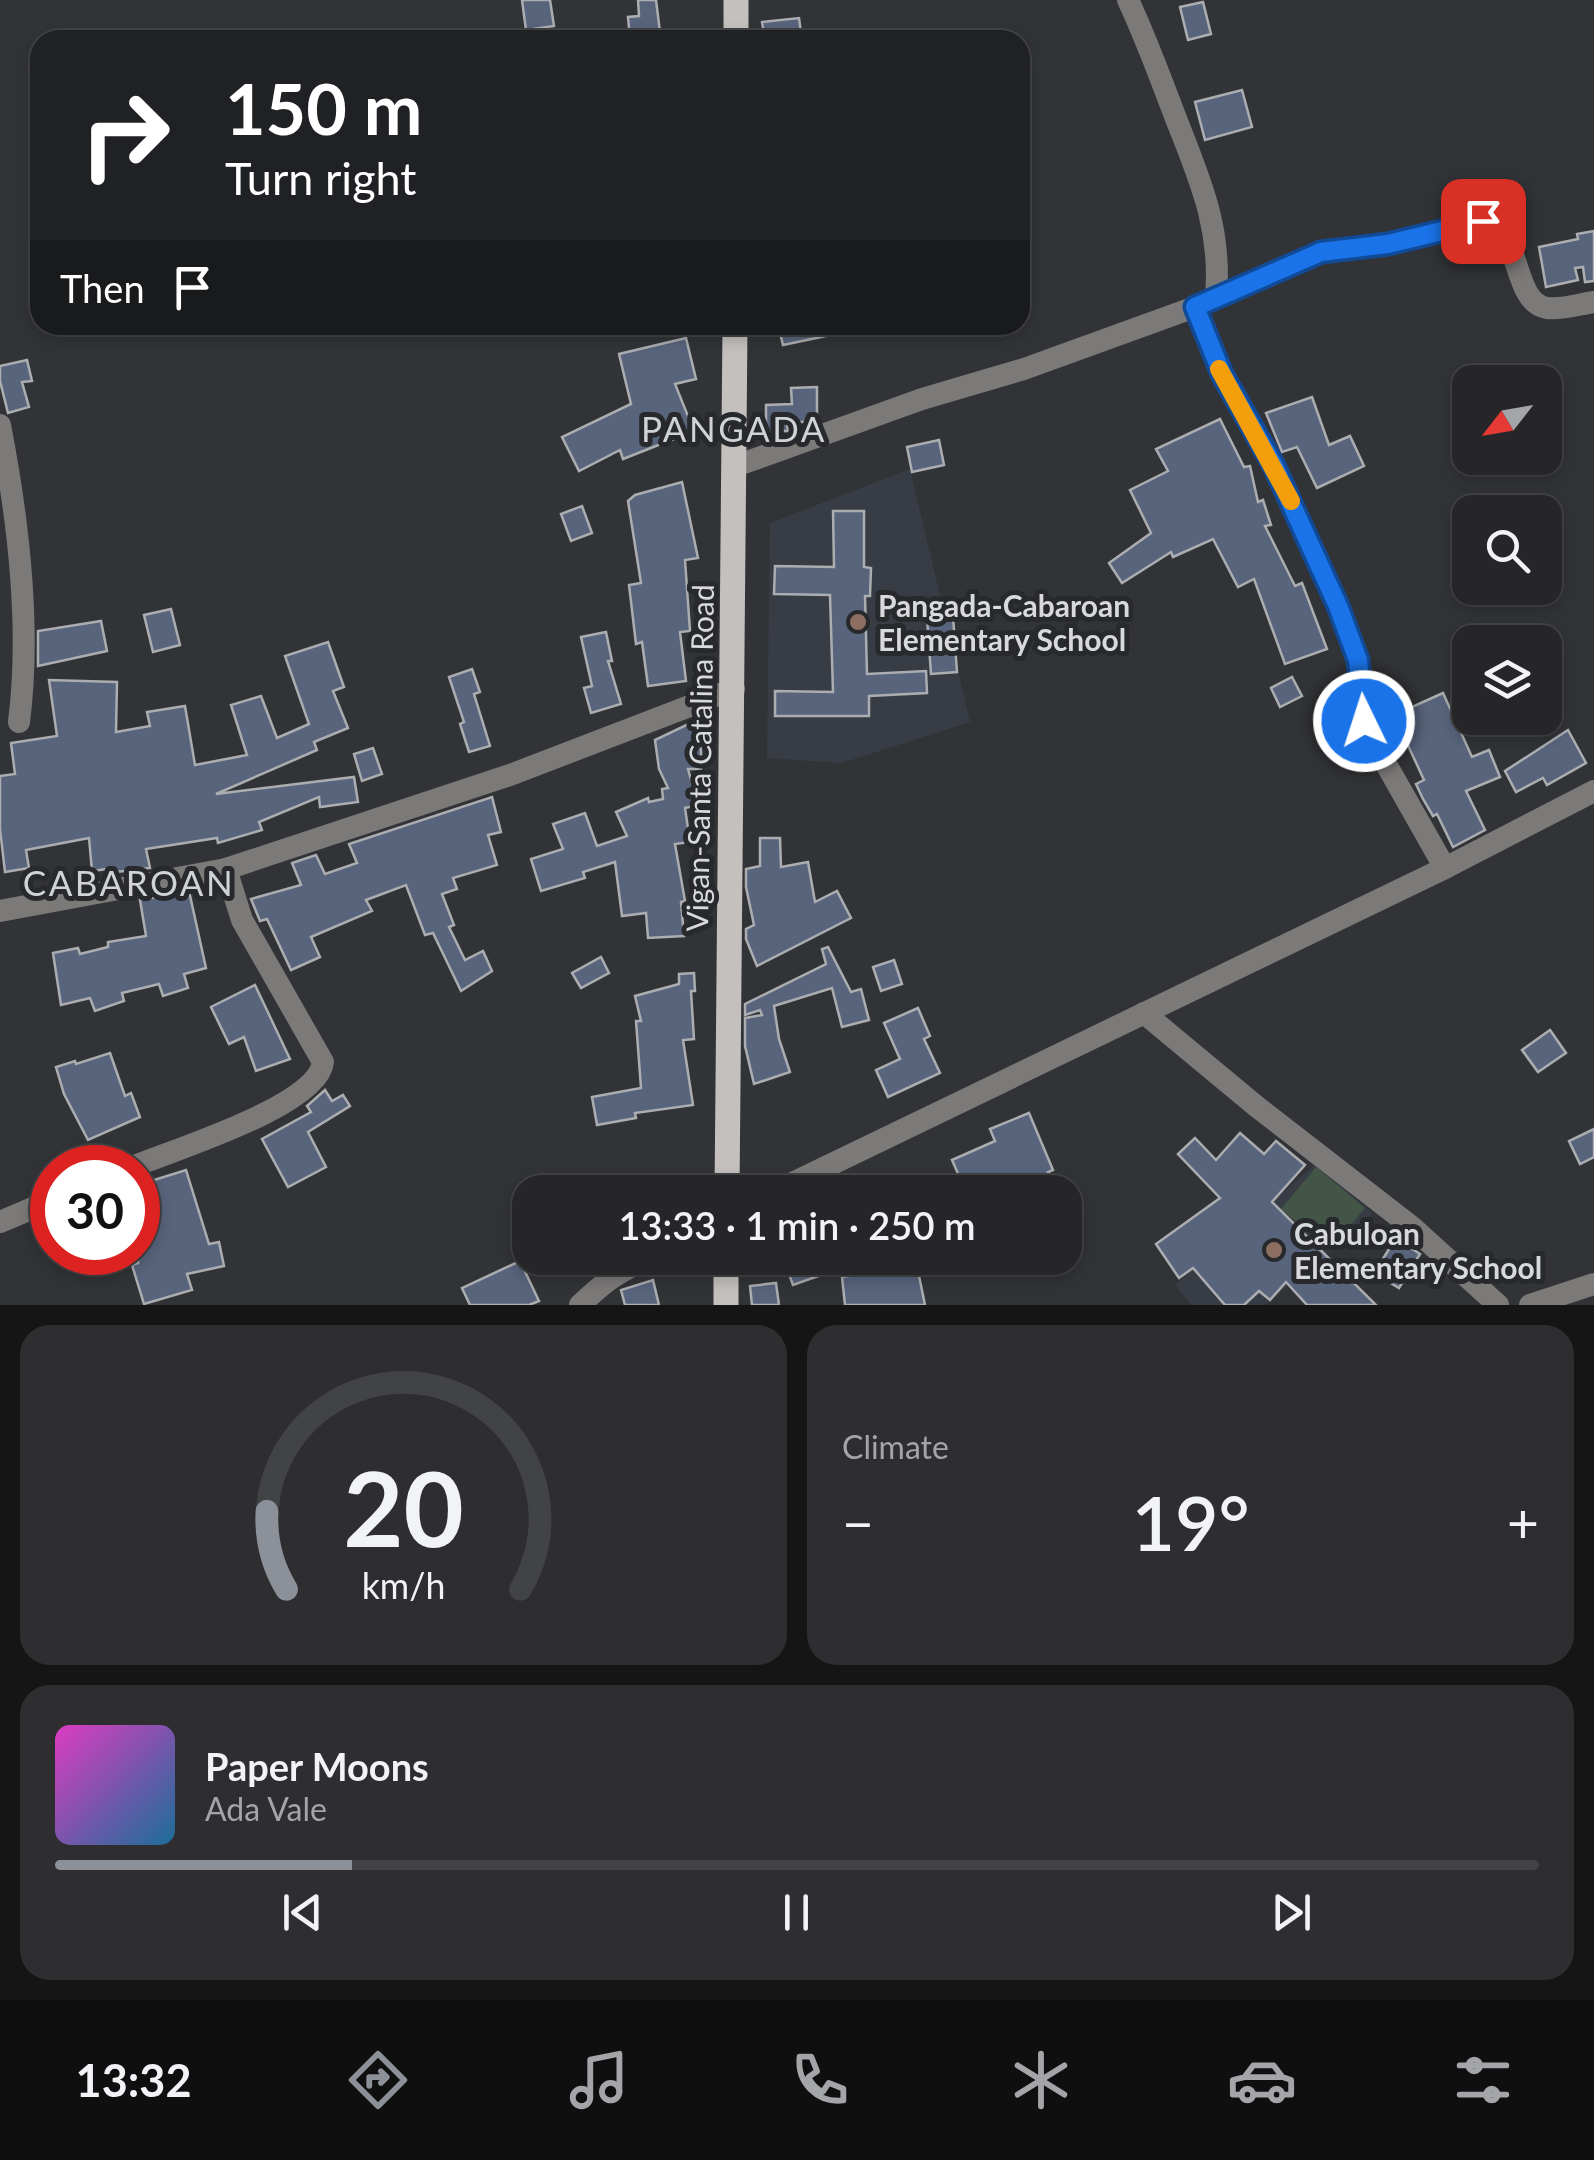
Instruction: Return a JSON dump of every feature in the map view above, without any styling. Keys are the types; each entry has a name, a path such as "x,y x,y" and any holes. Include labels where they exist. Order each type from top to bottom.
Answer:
{"main road":[{"path":"736,0 736,30"},
{"name":"Vigan-Santa Catalina Road","path":"727,1175 734,335"},
{"path":"726,1275 726,1305"}],"street":[{"path":"1128,0 1144,32 1213,219 1218,268 1205,302 1222,374 1274,466 1338,606 1358,660 1361,706 1369,734 1445,868"},
{"path":"733,467 922,399 1024,370 1205,302 1321,252 1388,244 1488,221 1506,237 1528,294 1537,304 1552,308 1594,302"},
{"path":"0,425 20,580 26,668 20,722"},
{"path":"0,912 226,868 510,775 734,689"},
{"path":"809,1175 1445,868 1594,791"},
{"path":"160,1156 270,1112 308,1087 322,1069 322,1062 235,905 226,868"},
{"path":"1144,1013 1454,1263 1481,1301"},
{"path":"0,1222 30,1209"},
{"path":"580,1305 614,1275"},
{"path":"1530,1305 1594,1284"}],"shaded area":[{"name":"Pangada-Cabaroan Elementary School","path":"910,469 970,722 842,763 767,758 770,523"},
{"name":"Cabuloan Elementary School","path":"1317,1163 1373,1214 1265,1305 1191,1305 1175,1285"}],"green space":[{"path":"1316,1167 1365,1208 1330,1250 1281,1209"}],"building":[{"path":"522,0 550,0 554,26 526,30"},
{"path":"638,0 656,0 660,30 629,30 628,17 639,16"},
{"path":"1203,2 1211,34 1188,40 1180,7"},
{"path":"799,18 801,30 763,30 762,22"},
{"path":"1242,90 1252,127 1205,140 1195,102"},
{"path":"1594,231 1594,281 1585,282 1583,267 1575,268 1578,280 1546,287 1539,247 1578,239 1577,234"},
{"path":"780,335 831,335 783,345"},
{"path":"686,338 696,379 675,384 694,431 623,459 620,450 579,471 562,437 631,404 619,354"},
{"path":"27,360 32,381 22,382 29,407 8,413 0,366"},
{"path":"817,387 817,421 787,423 788,431 766,431 766,405 792,404 791,388"},
{"path":"1312,397 1329,445 1350,436 1364,466 1317,488 1297,447 1282,452 1266,413"},
{"path":"1220,419 1244,467 1250,466 1258,502 1263,500 1271,525 1265,526 1295,586 1302,583 1327,649 1285,664 1254,579 1238,587 1213,539 1173,557 1171,552 1122,583 1109,563 1151,533 1130,490 1168,471 1156,449"},
{"path":"939,440 944,465 912,472 907,447"},
{"path":"682,482 698,558 685,560 690,631 680,632 686,681 648,686 642,642 636,644 629,585 641,583 628,501 635,495"},
{"path":"582,506 592,533 571,541 561,514"},
{"path":"833,511 864,511 864,567 871,568 870,596 865,596 867,674 926,671 927,693 869,696 869,716 775,716 775,691 833,692 830,595 774,594 775,566 834,567"},
{"path":"171,609 180,645 153,652 144,615"},
{"path":"953,616 957,672 931,674 927,618"},
{"path":"101,621 107,651 38,666 38,631"},
{"path":"606,632 612,661 608,661 621,704 591,713 584,688 592,686 581,637"},
{"path":"328,642 344,687 333,691 348,728 314,742 317,750 216,794 354,777 358,802 320,807 319,797 259,822 262,830 218,843 217,838 146,849 150,868 92,871 89,838 26,850 29,868 5,872 0,776 15,774 11,743 57,736 49,680 117,682 116,732 150,726 147,712 185,706 195,765 247,755 231,705 261,696 277,738 309,724 285,656"},
{"path":"472,669 480,692 474,694 490,746 469,752 449,677"},
{"path":"1292,677 1302,696 1280,707 1271,688"},
{"path":"1443,693 1452,713 1452,735 1462,735 1472,757 1489,750 1500,777 1466,791 1485,830 1453,847 1416,784 1424,780 1394,715"},
{"path":"703,717 708,742 701,744 701,769 688,769 698,805 685,808 690,842 675,844 685,901 681,902 684,936 648,938 646,913 622,916 615,862 583,872 585,878 541,891 531,859 563,849 553,824 585,813 597,846 627,836 616,812 648,798 649,802 663,799 662,789 668,788 659,769 655,740"},
{"path":"1568,730 1586,763 1547,785 1543,778 1516,792 1505,771"},
{"path":"373,748 382,774 362,781 354,754"},
{"path":"492,797 501,832 488,835 497,865 453,878 457,889 442,894 454,925 449,927 465,960 483,951 492,971 461,991 433,933 425,935 406,885 366,900 372,911 311,937 320,957 291,970 267,919 260,921 251,899 301,885 292,863 316,855 325,874 357,863 349,844"},
{"path":"760,838 780,838 781,867 808,862 815,902 837,891 851,918 757,966 746,939 746,929 754,925 746,869 760,866"},
{"path":"189,891 206,968 184,974 188,988 163,996 159,984 122,993 124,1001 95,1011 90,998 61,1005 53,953 78,948 80,954 108,947 108,942 146,936 140,900"},
{"path":"828,947 851,992 861,989 869,1020 842,1027 832,988 774,1006 790,1072 754,1084 745,1046 745,1018 762,1015 760,1010 745,1015 745,1004 826,964 822,949"},
{"path":"601,957 609,973 581,988 572,973"},
{"path":"894,960 902,984 881,991 873,967"},
{"path":"694,973 694,1039 683,1040 693,1105 635,1113 636,1118 597,1125 592,1097 641,1088 636,1021 641,1021 635,996 679,984 679,974"},
{"path":"255,985 290,1059 256,1071 244,1037 229,1044 211,1007"},
{"path":"918,1008 930,1036 924,1039 940,1073 888,1097 876,1070 900,1059 884,1023"},
{"path":"1550,1030 1566,1053 1538,1072 1522,1050"},
{"path":"110,1053 125,1096 131,1093 140,1117 88,1140 64,1094 56,1067"},
{"path":"325,1090 332,1101 343,1095 350,1106 308,1132 326,1167 288,1187 262,1139 311,1112 307,1106"},
{"path":"1029,1113 1053,1170 1048,1172 1050,1175 959,1175 952,1160 995,1141 990,1129"},
{"path":"1594,1129 1594,1157 1580,1164 1569,1141"},
{"path":"1240,1133 1264,1154 1276,1141 1305,1165 1272,1202 1376,1305 1307,1305 1286,1282 1270,1300 1259,1291 1244,1305 1225,1305 1193,1268 1179,1278 1156,1244 1220,1198 1178,1154 1195,1138 1216,1160"},
{"path":"186,1170 209,1244 219,1242 224,1266 187,1274 192,1290 144,1304 135,1275 160,1275 160,1178"},
{"path":"1396,1238 1420,1254 1399,1288 1374,1273"},
{"path":"512,1265 512,1275 527,1275 539,1301 529,1305 470,1305 462,1288"},
{"path":"789,1275 821,1275 793,1285"},
{"path":"919,1275 925,1305 845,1305 842,1277"},
{"path":"653,1280 659,1305 625,1305 621,1290"},
{"path":"776,1283 779,1305 752,1305 750,1286"}],"slow traffic":[{"path":"1219,369 1291,501"}],"place":[{"name":"Pangada-Cabaroan Elementary School","path":"858,622"},
{"name":"Cabuloan Elementary School","path":"1274,1250"}],"district":[{"name":"PANGADA","path":"734,428"},
{"name":"CABAROAN","path":"129,882"}],"route":[{"path":"1364,721 1358,660 1338,606 1274,466 1222,374 1195,307 1321,252 1388,244 1483,221"}]}
